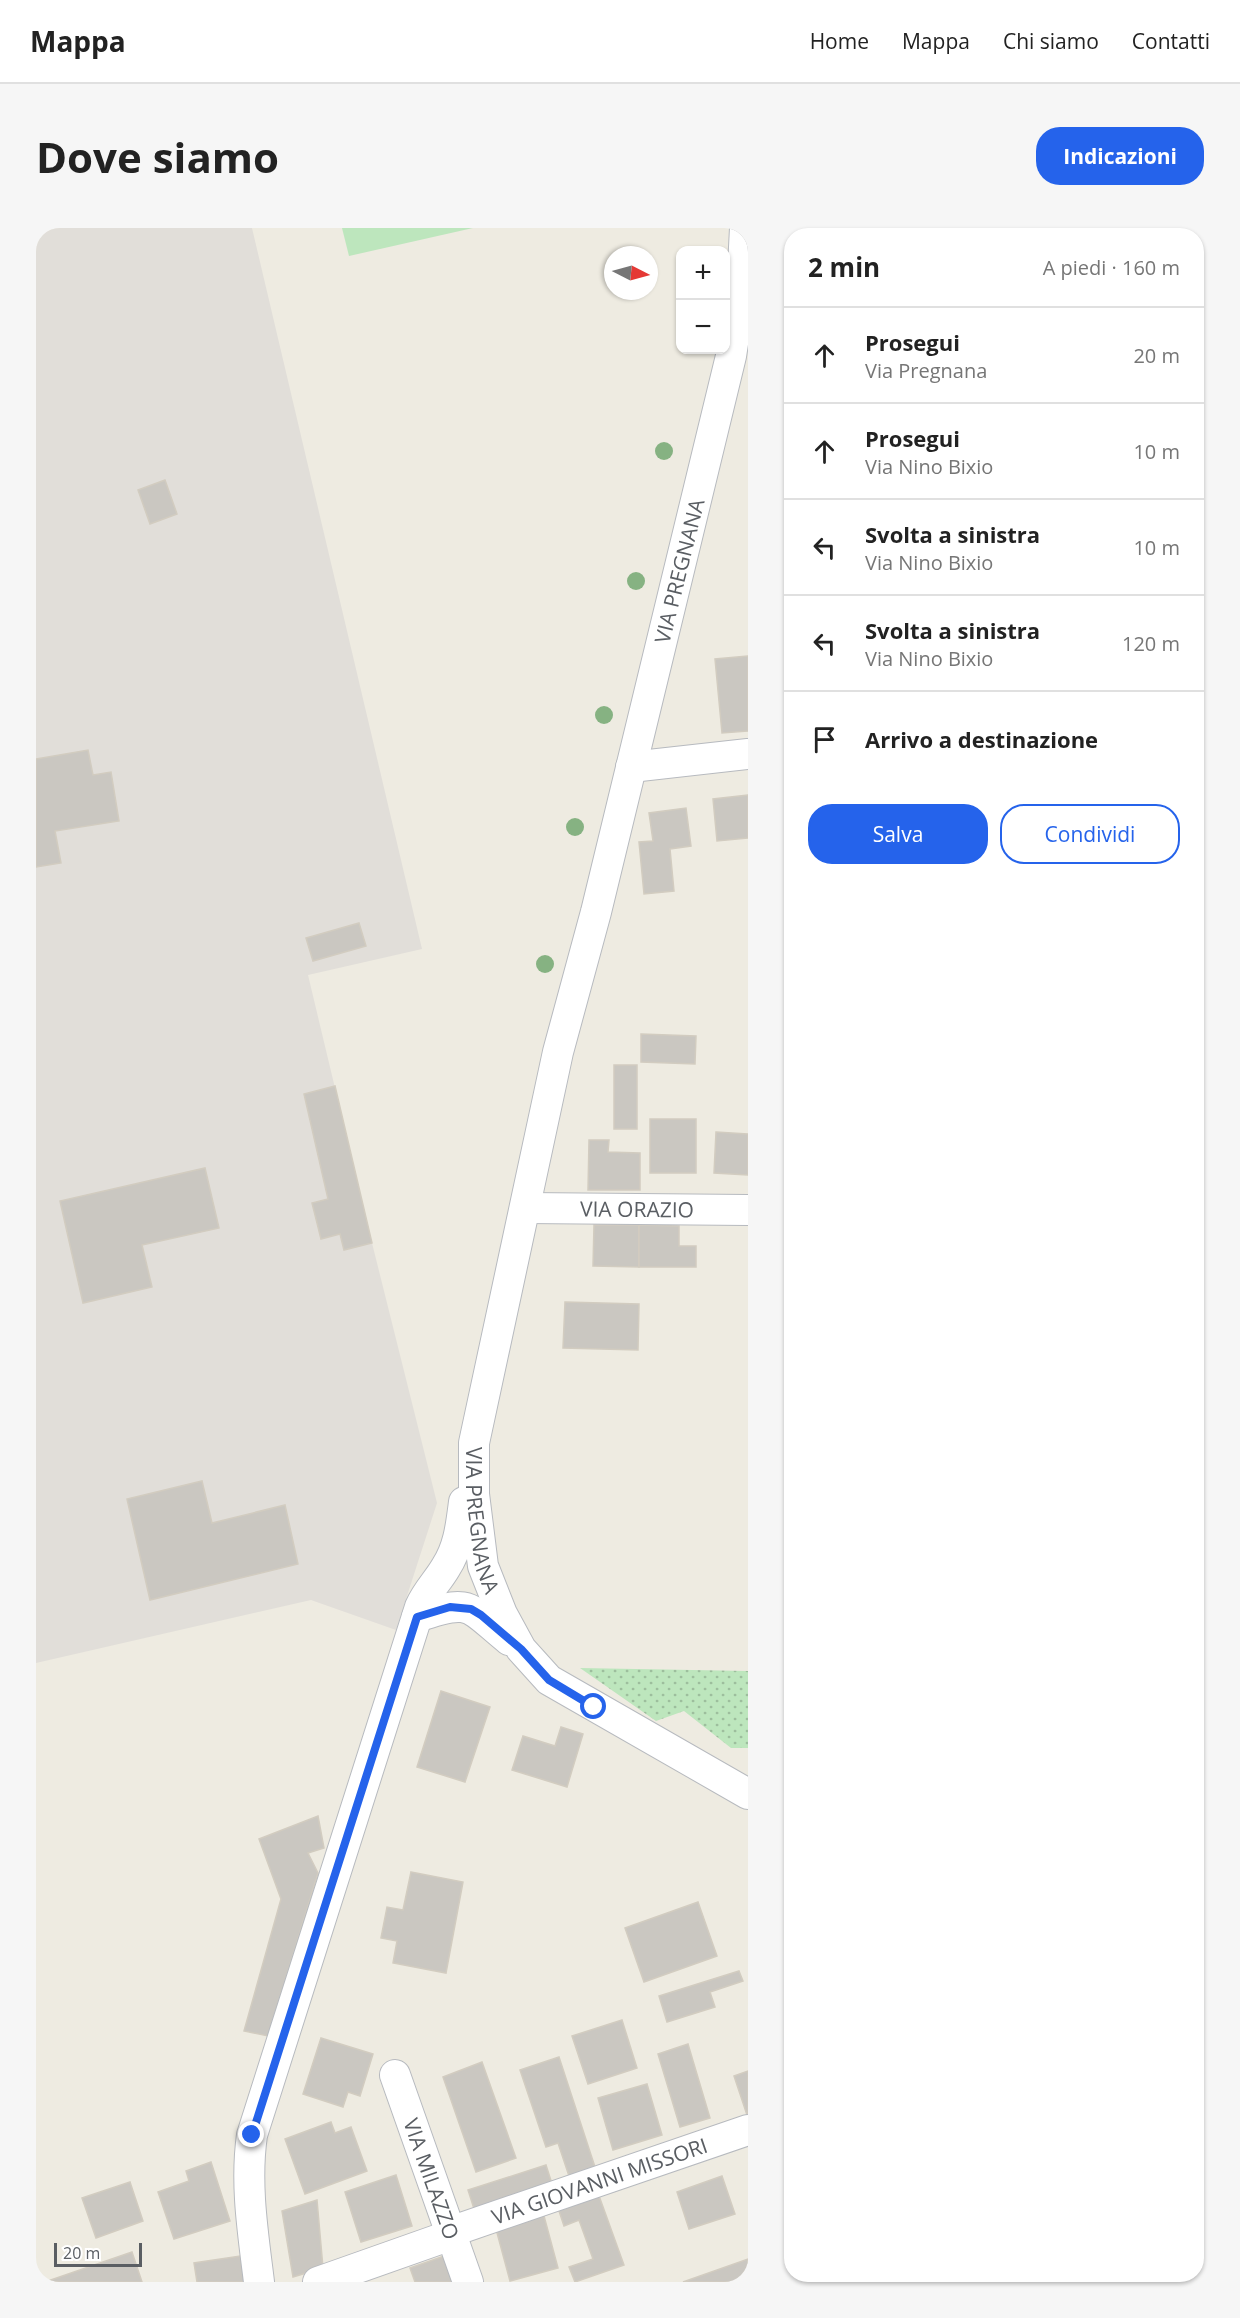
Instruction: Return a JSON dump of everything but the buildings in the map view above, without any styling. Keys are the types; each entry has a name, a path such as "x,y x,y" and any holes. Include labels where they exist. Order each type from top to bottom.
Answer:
{"street":[{"name":"VIA PREGNANA","path":"745,228 742,286 731,356 596,912 575,1019 528,1199 474,1443 474,1494 483,1566 502,1614 521,1649 549,1680 748,1794"},
{"path":"631,767 748,754"},
{"name":"VIA ORAZIO","path":"528,1199 748,1210"},
{"path":"259,2282 249,2188 252,2135 417,1617 424,1599 446,1567 458,1542 474,1443"},
{"path":"417,1617 450,1607 471,1609 521,1649"},
{"name":"VIA MILAZZO","path":"395,2076 468,2282"},
{"name":"VIA GIOVANNI MISSORI","path":"318,2282 748,2130"}],"shaded area":[{"path":"36,228 252,228 422,949 308,975 437,1503 396,1630 311,1600 36,1663"}],"green space":[{"path":"342,228 473,228 349,256"},
{"path":"580,1668 748,1671 748,1748 731,1748 684,1711 656,1721"}],"route":[{"path":"252,2135 417,1617 450,1607 459,1606 471,1609 521,1649 549,1680 594,1707"}]}
